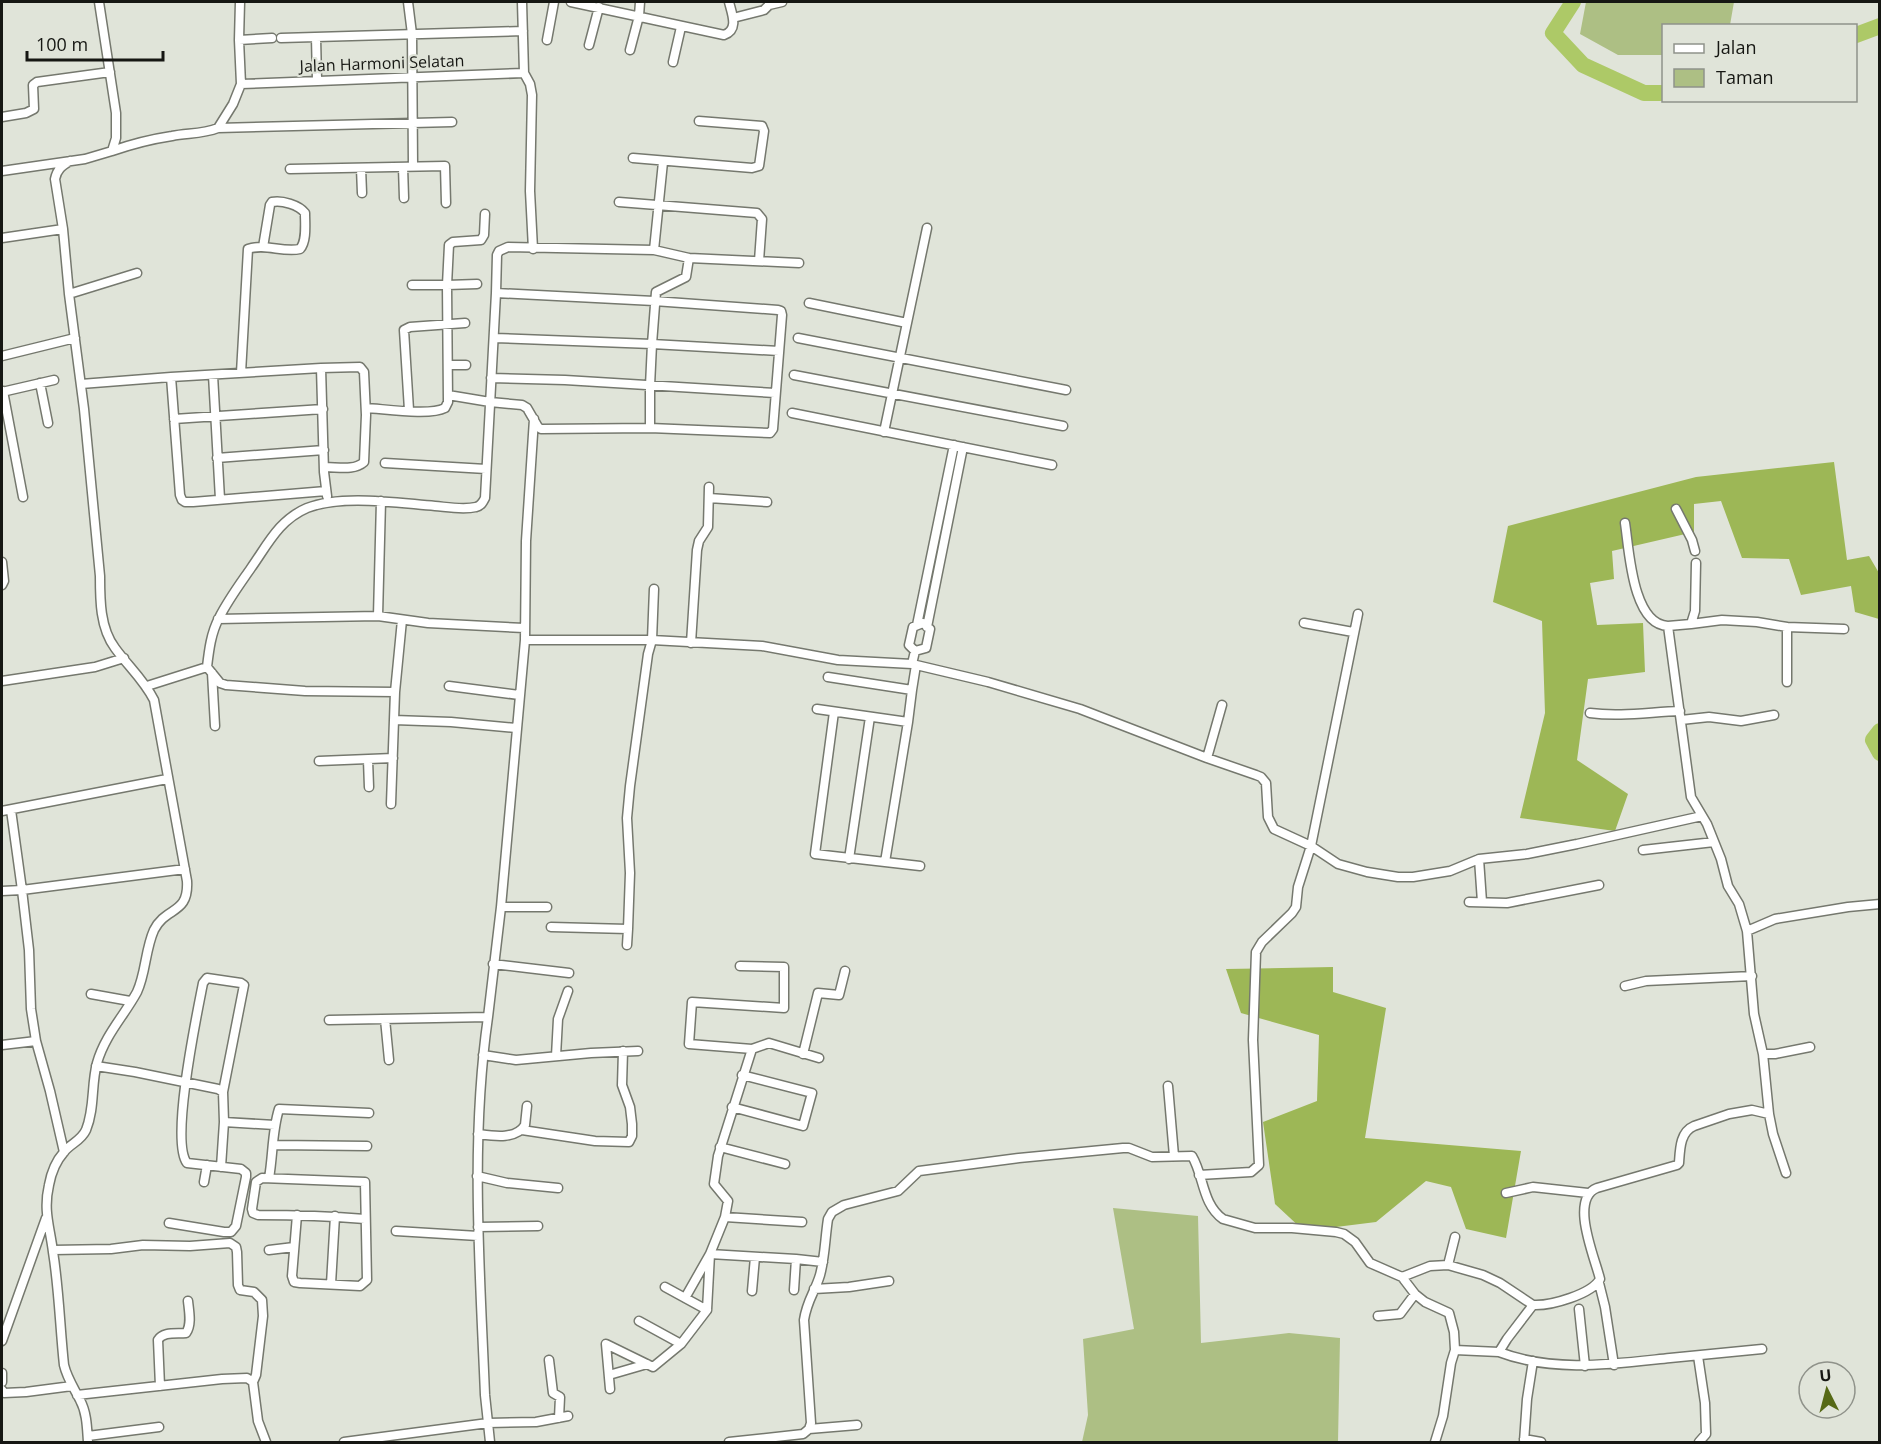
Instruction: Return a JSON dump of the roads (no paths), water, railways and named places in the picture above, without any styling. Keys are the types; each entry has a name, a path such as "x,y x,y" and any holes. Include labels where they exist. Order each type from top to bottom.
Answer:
{"street":[{"path":"99,2 117,126 112,151"},
{"path":"218,128 233,104 241,84 238,40 240,2"},
{"path":"408,2 412,34 413,166"},
{"path":"522,2 524,73 530,84 532,95 530,191 533,249"},
{"path":"547,40 554,2"},
{"path":"571,2 724,35 733,28 729,2"},
{"path":"630,50 639,16 640,2"},
{"path":"733,18 764,10 769,3 782,2"},
{"path":"589,45 599,7"},
{"path":"673,62 681,27"},
{"path":"238,40 524,31"},
{"path":"316,37 317,81"},
{"path":"2,117 26,113 34,109 32,90 33,85 37,82 110,72"},
{"name":"Jalan Harmoni Selatan","path":"241,84 524,73"},
{"path":"633,159 752,168 759,166 764,131 762,126 699,121"},
{"path":"2,171 85,159 157,138 206,133 218,128 452,122"},
{"path":"70,161 61,166 56,172 55,179 81,384 100,576 100,603 107,633 114,648 147,686 154,700 188,893 185,902 160,921 154,930 137,992 107,1038 96,1066 89,1121 79,1140 64,1152 52,1173 45,1206 53,1250 64,1365 67,1378 86,1417 88,1439 159,1427"},
{"path":"654,250 663,162"},
{"path":"290,169 445,166 446,202"},
{"path":"403,167 404,198"},
{"path":"361,168 362,193"},
{"path":"241,373 248,249 263,247 294,250 303,247 305,213 301,208 272,202 263,247"},
{"path":"619,202 759,215 762,219 759,261"},
{"path":"366,408 427,413 439,412 447,406 448,245 453,242 481,240 484,235 485,214"},
{"path":"884,432 927,228"},
{"path":"2,238 63,229"},
{"path":"215,726 209,670 211,642 218,619 265,544 282,525 306,509 330,501 381,501 452,508 475,507 483,503 499,251 508,248 654,250 689,258 799,263"},
{"path":"650,428 655,295 658,290 686,277 689,258"},
{"path":"69,294 137,273"},
{"path":"412,285 477,284"},
{"path":"448,395 522,405 527,408 541,429 650,428 770,433 773,429 781,311 654,301 496,293"},
{"path":"809,303 907,323"},
{"path":"409,410 404,330 410,327 465,323"},
{"path":"2,356 75,338"},
{"path":"494,338 779,351"},
{"path":"798,338 1066,390"},
{"path":"448,365 466,365"},
{"path":"321,368 326,491 330,501"},
{"path":"81,384 321,368 362,368 366,408 364,462 353,468 325,467"},
{"path":"213,375 220,499"},
{"path":"794,375 1063,426"},
{"path":"171,377 182,500 193,502 326,491"},
{"path":"491,378 565,380 775,393"},
{"path":"23,497 2,392 54,380"},
{"path":"40,383 48,423"},
{"path":"174,419 323,409"},
{"path":"792,413 1052,465"},
{"path":"490,1443 485,1395 478,1232 478,1134 483,1055 501,907 525,640 526,541 534,419"},
{"path":"927,627 942,525 958,446"},
{"path":"218,458 324,450"},
{"path":"385,463 486,469"},
{"path":"691,643 697,550 699,541 708,527 710,488"},
{"path":"709,498 767,501"},
{"path":"378,616 381,501"},
{"path":"1676,509 1692,540 1695,551"},
{"path":"1625,523 1635,590 1648,613 1660,624 1668,626 1722,620 1757,622 1786,627 1844,628"},
{"path":"885,862 912,690 915,651 909,645 942,525"},
{"path":"2,562 4,581 2,585"},
{"path":"1691,624 1695,611 1696,563"},
{"path":"627,945 630,873 627,818 648,654 652,640 654,589"},
{"path":"1199,1175 1251,1172 1259,1165 1253,1040 1255,957 1262,942 1294,910 1298,887 1311,846 1358,614"},
{"path":"218,619 378,616 402,620 524,628"},
{"path":"391,804 395,692 402,620"},
{"path":"915,651 926,648 930,628 922,623 916,625"},
{"path":"1304,623 1353,632"},
{"path":"1668,626 1691,797 1707,824 1746,931 1754,1014 1763,1054 1769,1114 1786,1173"},
{"path":"1786,627 1787,682"},
{"path":"525,640 652,640 762,646 838,660 914,664 988,682 1080,709 1261,777 1266,783 1268,817 1274,829 1311,846 1338,864 1398,877 1450,871 1479,859 1547,850 1702,816"},
{"path":"2,681 94,668 124,658"},
{"path":"147,686 209,670"},
{"path":"209,670 220,684 226,685 304,691 395,692"},
{"path":"828,677 912,690"},
{"path":"449,686 519,695"},
{"path":"1207,758 1222,705"},
{"path":"817,709 908,722"},
{"path":"834,712 815,854 920,866"},
{"path":"1590,713 1681,715 1741,721 1774,716"},
{"path":"849,859 870,717"},
{"path":"394,720 516,728"},
{"path":"319,761 393,758"},
{"path":"368,760 369,787"},
{"path":"64,1152 36,1041 31,1009 22,890 6,810 167,779"},
{"path":"1643,850 1714,842"},
{"path":"1479,859 1482,902"},
{"path":"2,891 185,869"},
{"path":"1469,902 1507,903 1599,885"},
{"path":"1746,931 1775,919 1880,904"},
{"path":"501,907 547,907"},
{"path":"551,927 628,929"},
{"path":"493,964 569,973"},
{"path":"740,966 784,967 784,1008 692,1002 689,1044 752,1049 769,1043 819,1058"},
{"path":"803,1054 818,993 839,995 845,971"},
{"path":"1625,986 1646,981 1752,976"},
{"path":"169,1223 224,1233 234,1230 246,1173 241,1169 221,1167 207,1165 187,1163 182,1150 185,1081 204,981 207,978 241,983 244,986 224,1092 221,1167"},
{"path":"556,1056 558,1019 568,991"},
{"path":"91,994 130,1001"},
{"path":"329,1020 488,1017"},
{"path":"385,1019 389,1060"},
{"path":"2,1045 36,1041"},
{"path":"1763,1054 1810,1047"},
{"path":"685,1298 710,1254 726,1216 728,1201 714,1184 720,1147 752,1049"},
{"path":"483,1055 516,1060 623,1051 638,1052"},
{"path":"478,1134 505,1135 522,1130 595,1141 629,1142 632,1136 632,1124 630,1107 622,1085 623,1051"},
{"path":"96,1066 185,1081 224,1092"},
{"path":"732,1107 803,1126 812,1093 742,1075"},
{"path":"1168,1086 1174,1156"},
{"path":"522,1130 527,1116 527,1106"},
{"path":"269,1178 275,1125 280,1109 369,1113"},
{"path":"1614,1365 1600,1279 1585,1227 1585,1199 1588,1194 1597,1188 1677,1165 1683,1138 1689,1128 1729,1114 1752,1110 1769,1114"},
{"path":"224,1122 275,1125"},
{"path":"274,1145 367,1146"},
{"path":"720,1147 785,1164"},
{"path":"809,1429 811,1423 804,1320 806,1304 818,1282 832,1212 844,1204 898,1191 920,1171 1019,1158 1129,1148 1152,1157 1191,1156 1211,1207 1223,1219 1255,1228 1292,1228 1344,1234 1355,1242 1370,1263 1402,1277 1415,1294 1425,1302 1449,1313 1454,1332 1455,1350 1443,1416 1435,1443"},
{"path":"204,1182 207,1165"},
{"path":"477,1176 507,1183 558,1188"},
{"path":"297,1215 292,1276 294,1282 300,1283 360,1286 367,1280 365,1182 269,1178 261,1178 256,1182 252,1209 253,1213 258,1215 297,1215 335,1216 365,1219"},
{"path":"1506,1193 1533,1187 1588,1194"},
{"path":"331,1284 335,1216"},
{"path":"726,1216 802,1222"},
{"path":"2,1341 46,1217"},
{"path":"396,1231 478,1232 538,1226"},
{"path":"1448,1265 1455,1237"},
{"path":"53,1250 230,1243 236,1247 240,1290 254,1292 262,1300 256,1375 253,1382 258,1421 266,1443"},
{"path":"269,1250 294,1247"},
{"path":"710,1254 823,1262"},
{"path":"610,1389 606,1344 653,1367 681,1344 707,1310 710,1254"},
{"path":"752,1291 755,1257"},
{"path":"794,1290 796,1259"},
{"path":"1402,1277 1430,1266 1448,1265 1500,1283 1533,1305 1553,1303 1592,1289 1599,1283"},
{"path":"814,1288 849,1287 889,1281"},
{"path":"665,1287 707,1310"},
{"path":"1378,1316 1400,1315 1415,1294"},
{"path":"160,1386 158,1340 164,1334 188,1331 190,1324 188,1301"},
{"path":"1499,1352 1533,1305"},
{"path":"1579,1309 1585,1366"},
{"path":"639,1321 681,1344"},
{"path":"1455,1350 1499,1352 1516,1359 1585,1366 1762,1349"},
{"path":"1698,1356 1705,1403 1706,1434 1699,1443"},
{"path":"344,1443 488,1423 520,1423 564,1417 560,1397 553,1393 549,1360"},
{"path":"1533,1361 1524,1441 1541,1443"},
{"path":"609,1375 647,1364"},
{"path":"77,1395 247,1378 253,1382"},
{"path":"2,1390 4,1393 26,1392 72,1386"},
{"path":"729,1443 762,1441 802,1434 809,1429 857,1425"}],"waterway":[{"path":"1573,2 1553,33 1583,65 1644,93 1662,93"},
{"path":"1857,35 1880,26"},
{"path":"1880,731 1873,740 1880,753"}]}
